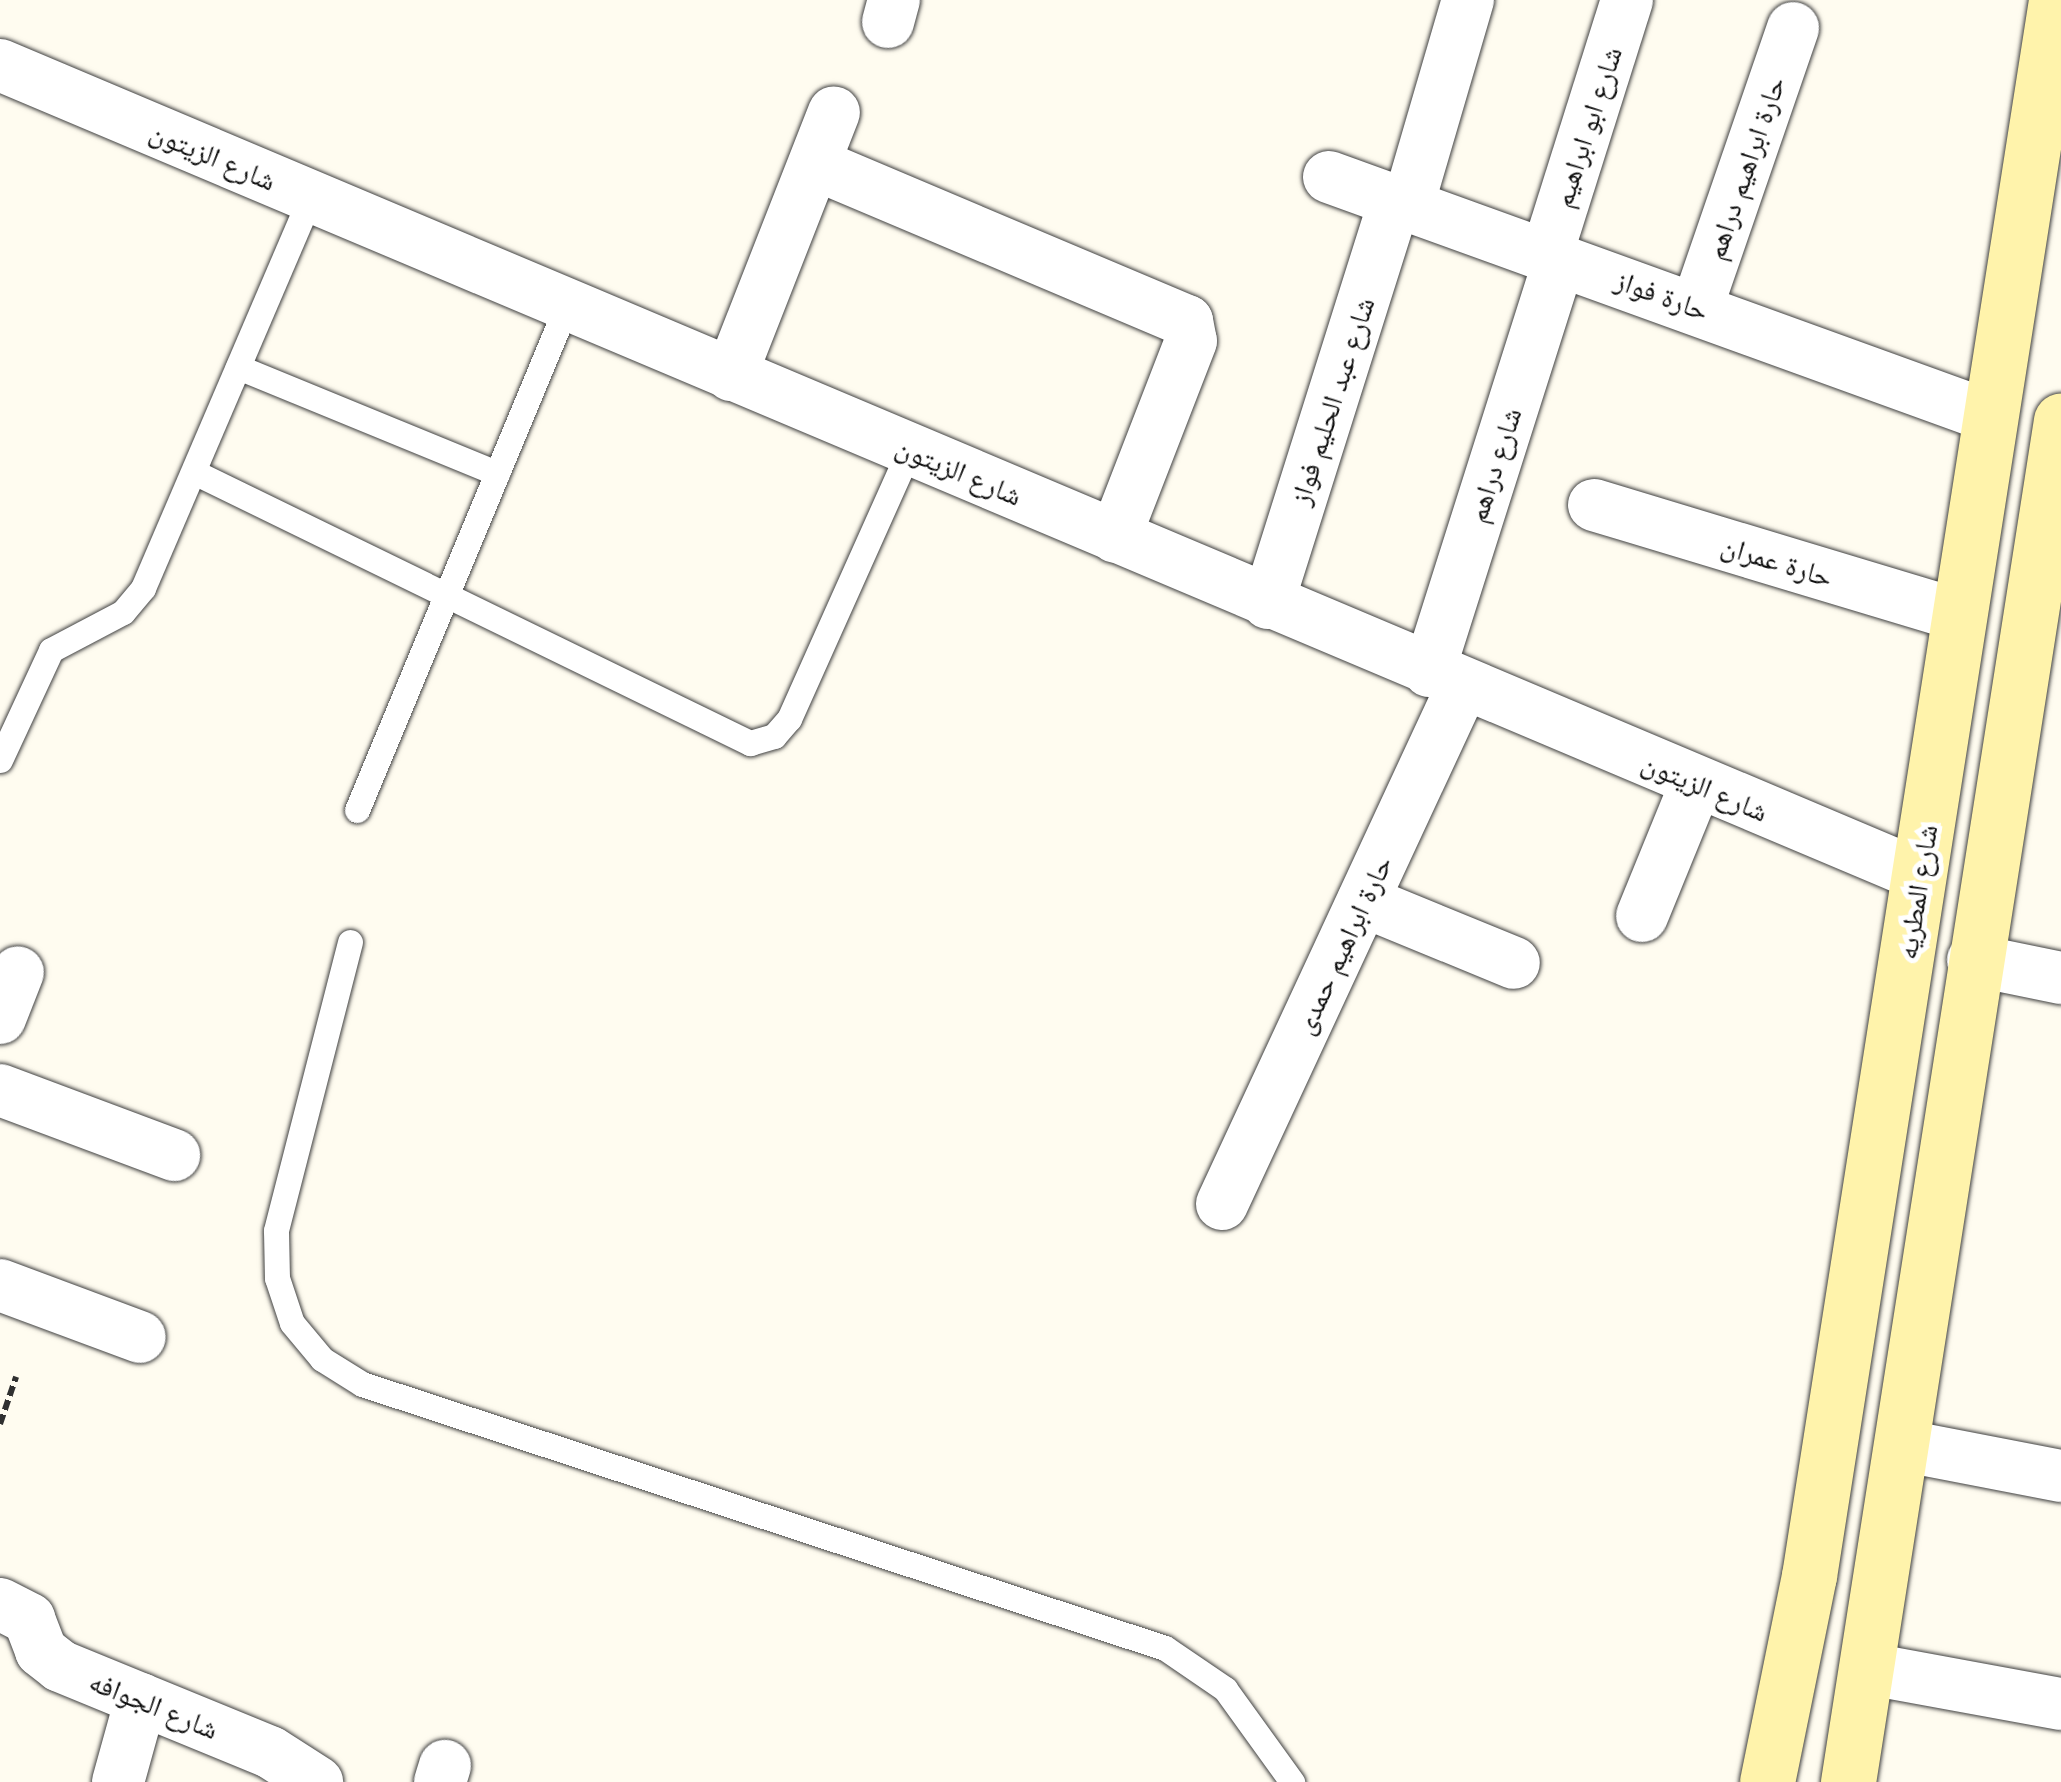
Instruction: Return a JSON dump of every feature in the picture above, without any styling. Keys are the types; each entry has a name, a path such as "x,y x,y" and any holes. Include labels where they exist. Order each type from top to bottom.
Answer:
{"main road":[{"name":"شارع المطريه","path":"1767,1782 1809,1576 2056,0"},
{"path":"1848,1782 1906,1446 1973,960 2060,433"}],"street":[{"name":"شارع عبد الحليم فواز","path":"1268,603 1468,0"},
{"name":"شارع ابو ابراهيم","path":"1553,256 1627,0"},
{"name":"حارة ابراهيم دراهم","path":"1697,307 1792,28"},
{"name":"شارع الزيتون","path":"0,65 1696,784 1920,875"},
{"path":"731,375 834,112"},
{"path":"814,164 1186,321 1191,341 1115,537"},
{"name":"حارة فواز","path":"1329,178 1697,307 1992,418"},
{"name":"شارع دراهم","path":"1446,678 1553,256"},
{"name":"حارة عمران","path":"1594,505 1960,616"},
{"name":"حارة ابراهيم حمدى","path":"1222,1204 1363,901 1446,678"},
{"path":"1642,916 1696,784"},
{"path":"1363,901 1514,963"},
{"path":"1973,960 2061,978"},
{"path":"0,1090 174,1155"},
{"path":"0,1285 140,1336"},
{"path":"1906,1446 2061,1476"},
{"name":"شارع الجوافه","path":"5,1606 29,1619 42,1651 60,1666 141,1700 291,1774"},
{"path":"1870,1670 2061,1704"},
{"path":"118,1782 141,1700"}],"lane":[{"path":"0,760 50,650 123,612 143,588 310,198"},
{"path":"356,810 566,305"},
{"path":"238,367 497,473"},
{"path":"194,472 717,732 750,743 774,736 789,720 910,449"},
{"path":"350,942 276,1231 277,1278 287,1308 322,1359 362,1384 1165,1648 1225,1689 1292,1782"}],"path":[{"path":"0,1424 16,1378"}]}
